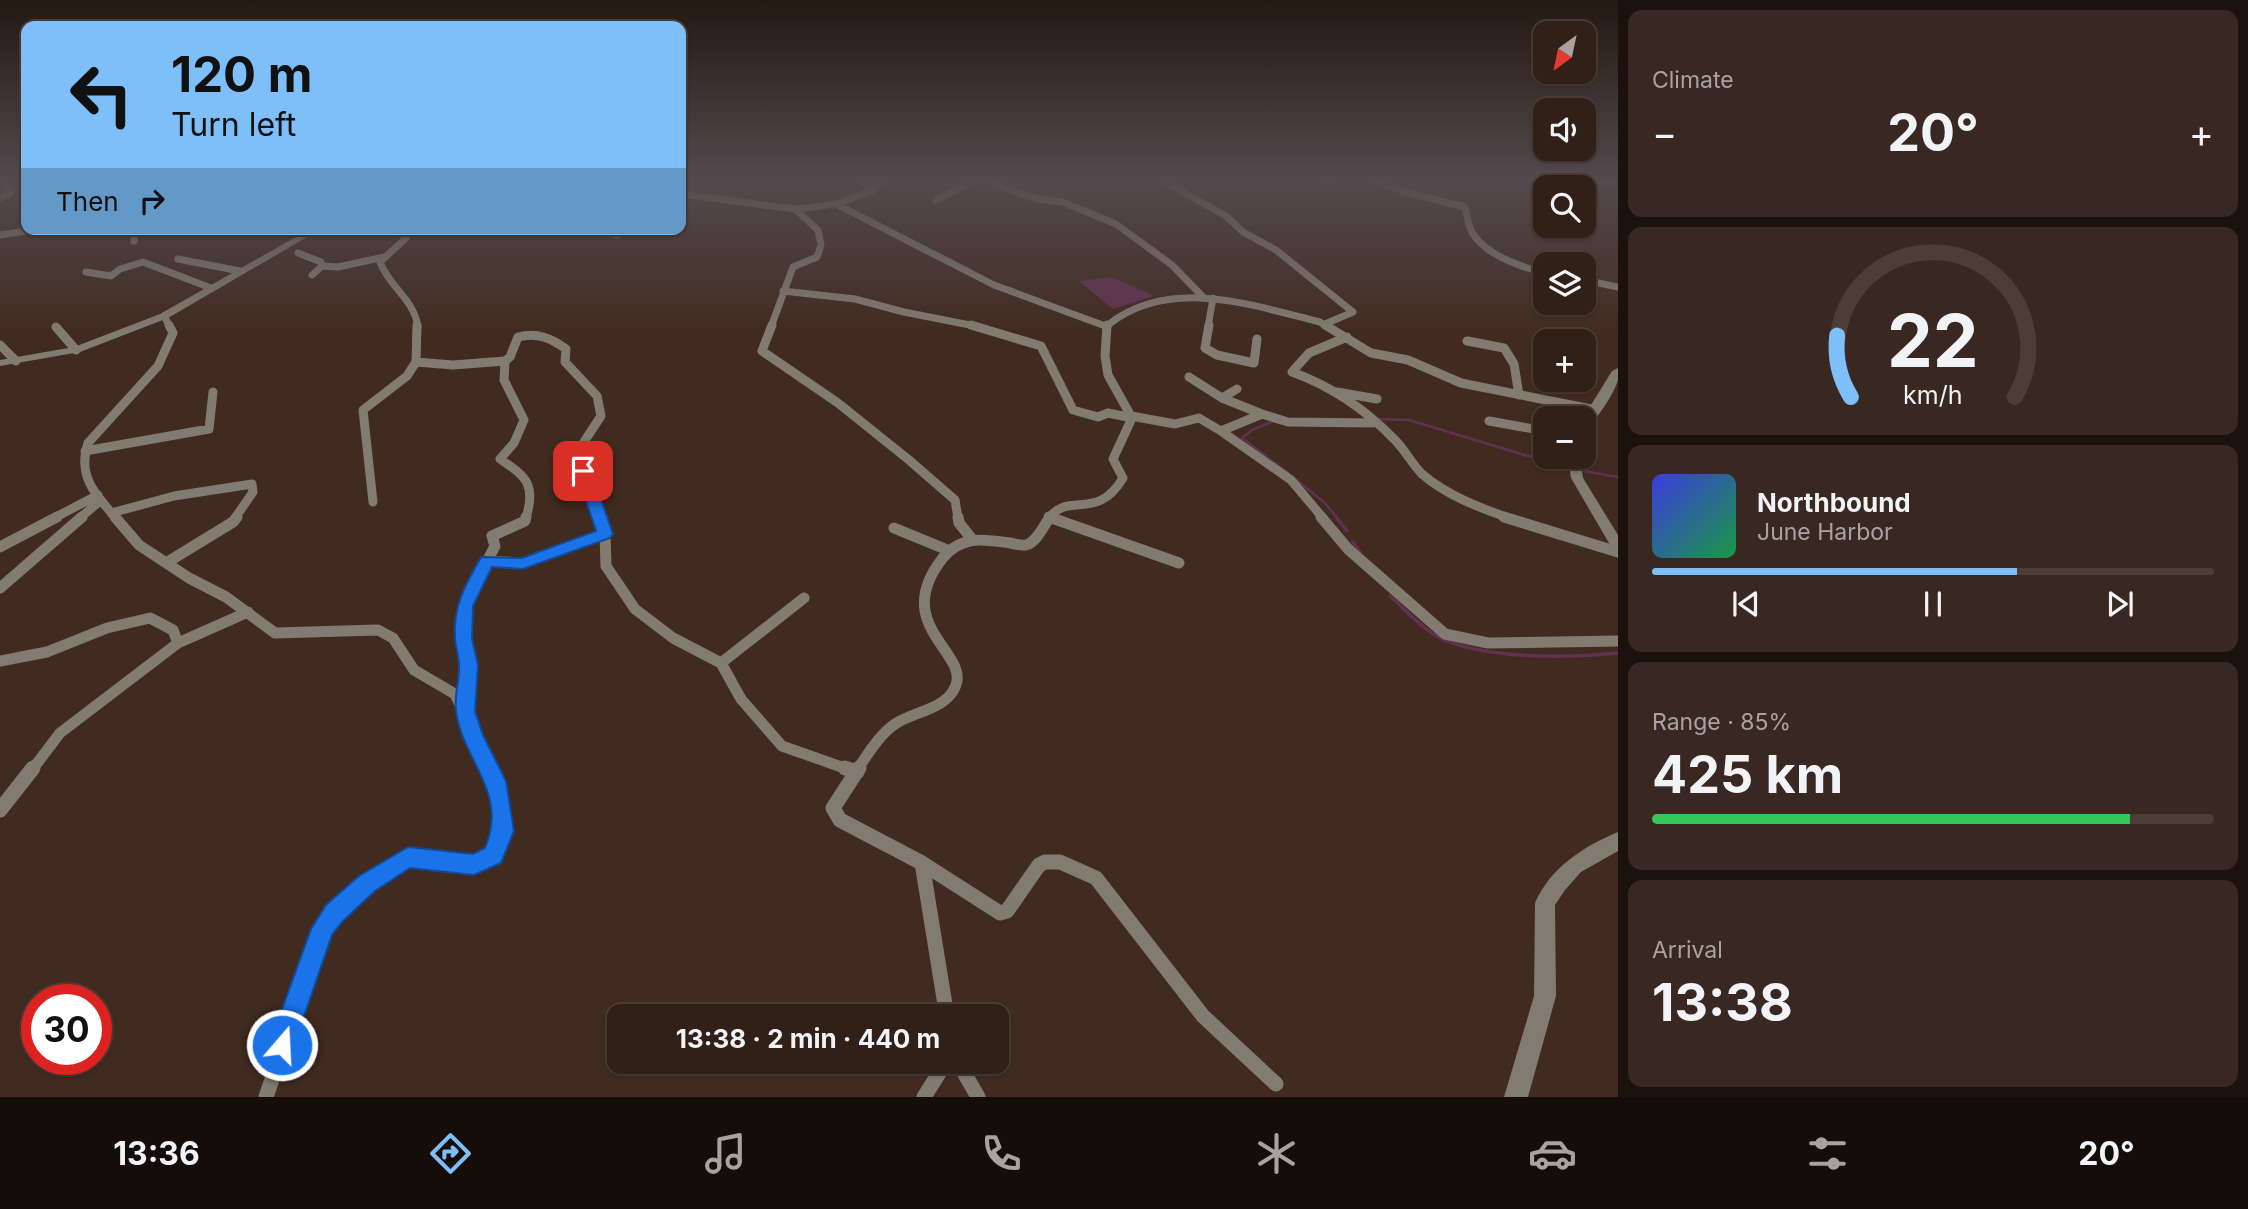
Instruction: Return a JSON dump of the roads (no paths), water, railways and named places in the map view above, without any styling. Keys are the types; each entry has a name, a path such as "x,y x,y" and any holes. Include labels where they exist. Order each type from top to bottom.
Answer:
{"street":[{"path":"818,230 821,245 817,257 793,267 762,351 843,407 955,500 959,523 972,539"},
{"path":"887,230 994,285 1108,325"},
{"path":"1124,230 1209,298"},
{"path":"1241,230 1276,250 1353,312 1325,324"},
{"path":"1471,230 1478,240 1526,269 1533,270"},
{"path":"0,235 21,232"},
{"path":"134,242 135,235"},
{"path":"0,363 76,350 163,316 306,235"},
{"path":"373,502 363,410 407,376 416,362 421,343 412,304 386,282 380,262 406,238 403,235"},
{"path":"298,253 321,262 322,266"},
{"path":"312,275 322,266 338,267 387,256"},
{"path":"178,259 240,271"},
{"path":"86,272 111,276 120,269 143,261 211,288"},
{"path":"1596,282 1618,287"},
{"path":"783,291 855,299 877,307 983,327 1041,346 1073,410 1098,417 1108,413 1175,424 1199,418 1221,430 1291,480 1348,549 1445,634 1488,643 1618,641"},
{"path":"1209,298 1205,348 1217,355 1254,363 1257,339"},
{"path":"1131,417 1106,376 1108,325 1127,310 1156,301 1209,298 1235,301 1325,324 1380,356 1408,360 1461,383 1575,406"},
{"path":"163,316 173,333 158,366 107,420 88,443 85,451 84,473 99,498 139,545 248,612 275,633 378,630 393,639 414,670 455,694 465,711 473,736 496,781 503,831 493,855 474,864 408,857 367,884 334,914 323,929 267,1097"},
{"path":"56,327 76,350"},
{"path":"416,362 453,365 505,361 510,357 514,342 531,333 541,334 566,349 565,362 597,396 601,416 578,451 605,534 606,566 635,609 673,638 721,663 741,699 782,746 857,772"},
{"path":"1347,337 1314,348 1302,356 1292,372 1315,379 1335,391 1396,441 1409,461 1426,477 1464,501 1557,535 1618,549"},
{"path":"1466,341 1504,348 1514,364 1519,395"},
{"path":"0,345 16,361"},
{"path":"465,711 469,665 463,639 464,606 495,546 492,536 526,521 533,499 525,475 500,459 514,443 524,420 504,380 505,361"},
{"path":"1596,410 1615,385 1618,371"},
{"path":"1189,377 1222,398 1281,421 1338,424 1371,420"},
{"path":"1222,398 1237,389"},
{"path":"85,451 209,429 214,391"},
{"path":"1335,391 1377,399"},
{"path":"1221,430 1262,414"},
{"path":"1131,417 1113,459 1123,478 1106,501 1062,507 1049,517 1034,541 1026,545 972,539 950,551 933,572 926,608 928,628 955,662 958,672 955,689 941,702 894,723 833,808 840,820 922,863 1000,913 1007,911 1040,864 1050,860 1085,871 1096,878 1203,1016 1276,1084"},
{"path":"1489,421 1533,427"},
{"path":"1576,469 1577,478 1618,549"},
{"path":"111,513 174,496 244,483 252,484 253,492 233,522 166,563"},
{"path":"0,547 99,498"},
{"path":"0,588 99,498"},
{"path":"1049,517 1180,563"},
{"path":"894,528 950,551"},
{"path":"487,561 523,563 605,534"},
{"path":"721,663 804,598"},
{"path":"0,810 60,733 178,643 248,612"},
{"path":"0,661 47,652 107,628 150,618 173,630 178,643"},
{"path":"1516,1097 1545,996 1545,903 1558,883 1574,866 1618,841"},
{"path":"922,863 945,1004"},
{"path":"924,1097 938,1074"},
{"path":"965,1074 978,1097"}],"waterway":[{"path":"1376,419 1409,420 1533,457"},
{"path":"1276,420 1252,430 1242,438 1288,473"},
{"path":"1584,471 1618,477"},
{"path":"1294,478 1325,503 1337,518"},
{"path":"1336,517 1347,531"},
{"path":"1353,542 1360,552"},
{"path":"1390,596 1435,635 1475,649 1550,656 1618,653"}]}
